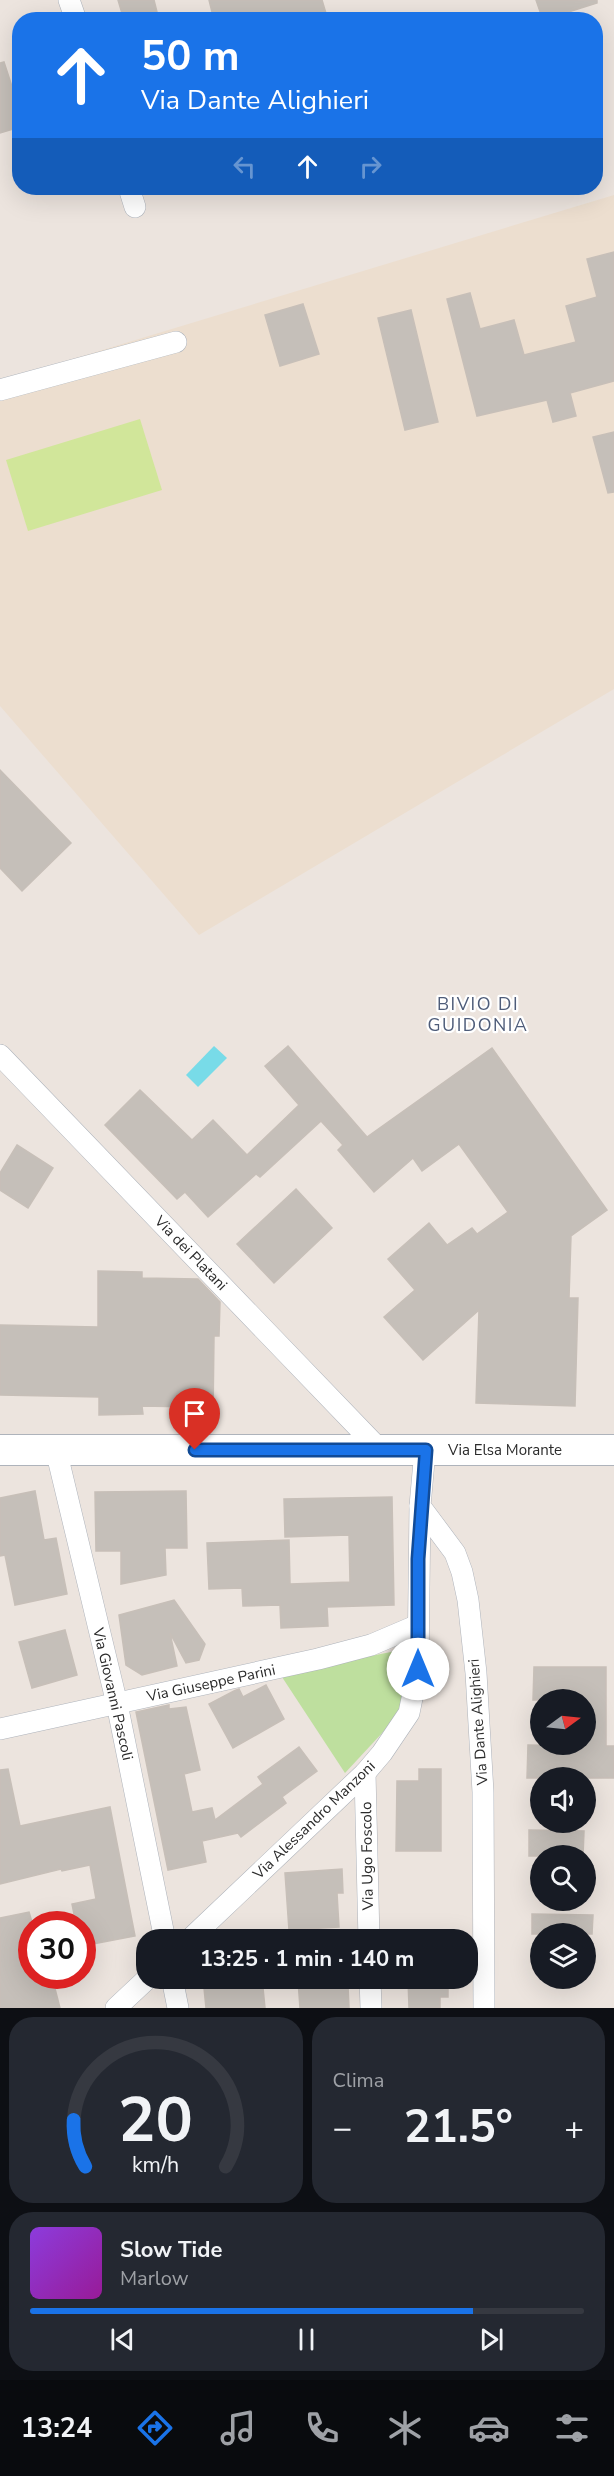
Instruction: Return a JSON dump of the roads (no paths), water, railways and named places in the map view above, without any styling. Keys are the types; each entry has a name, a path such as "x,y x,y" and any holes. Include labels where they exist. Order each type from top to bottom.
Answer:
{"street":[{"path":"0,390 176,342"},
{"name":"Via dei Platani","path":"0,1055 381,1451"},
{"name":"Via Elsa Morante","path":"0,1450 614,1450"},
{"name":"Via Giovanni Pascoli","path":"56,1450 117,1704 163,1929"},
{"path":"420,1506 426,1450"},
{"name":"Via Alessandro Manzoni","path":"201,1929 365,1773 398,1732 409,1713 417,1682 420,1506"},
{"name":"Via Dante Alighieri","path":"420,1506 454,1553 462,1572 468,1600 482,1781 484,2008"},
{"name":"Via Giuseppe Parini","path":"0,1729 318,1659 371,1645 418,1625"},
{"name":"Via Ugo Foscolo","path":"365,1773 369,1929"},
{"path":"116,2008 136,1989"},
{"path":"174,1989 178,2008"},
{"path":"370,1989 371,2008"}],"water":[{"path":"214,1046 227,1058 198,1087 186,1075"}],"district":[{"name":"BIVIO DI GUIDONIA","path":"478,1014"}]}
